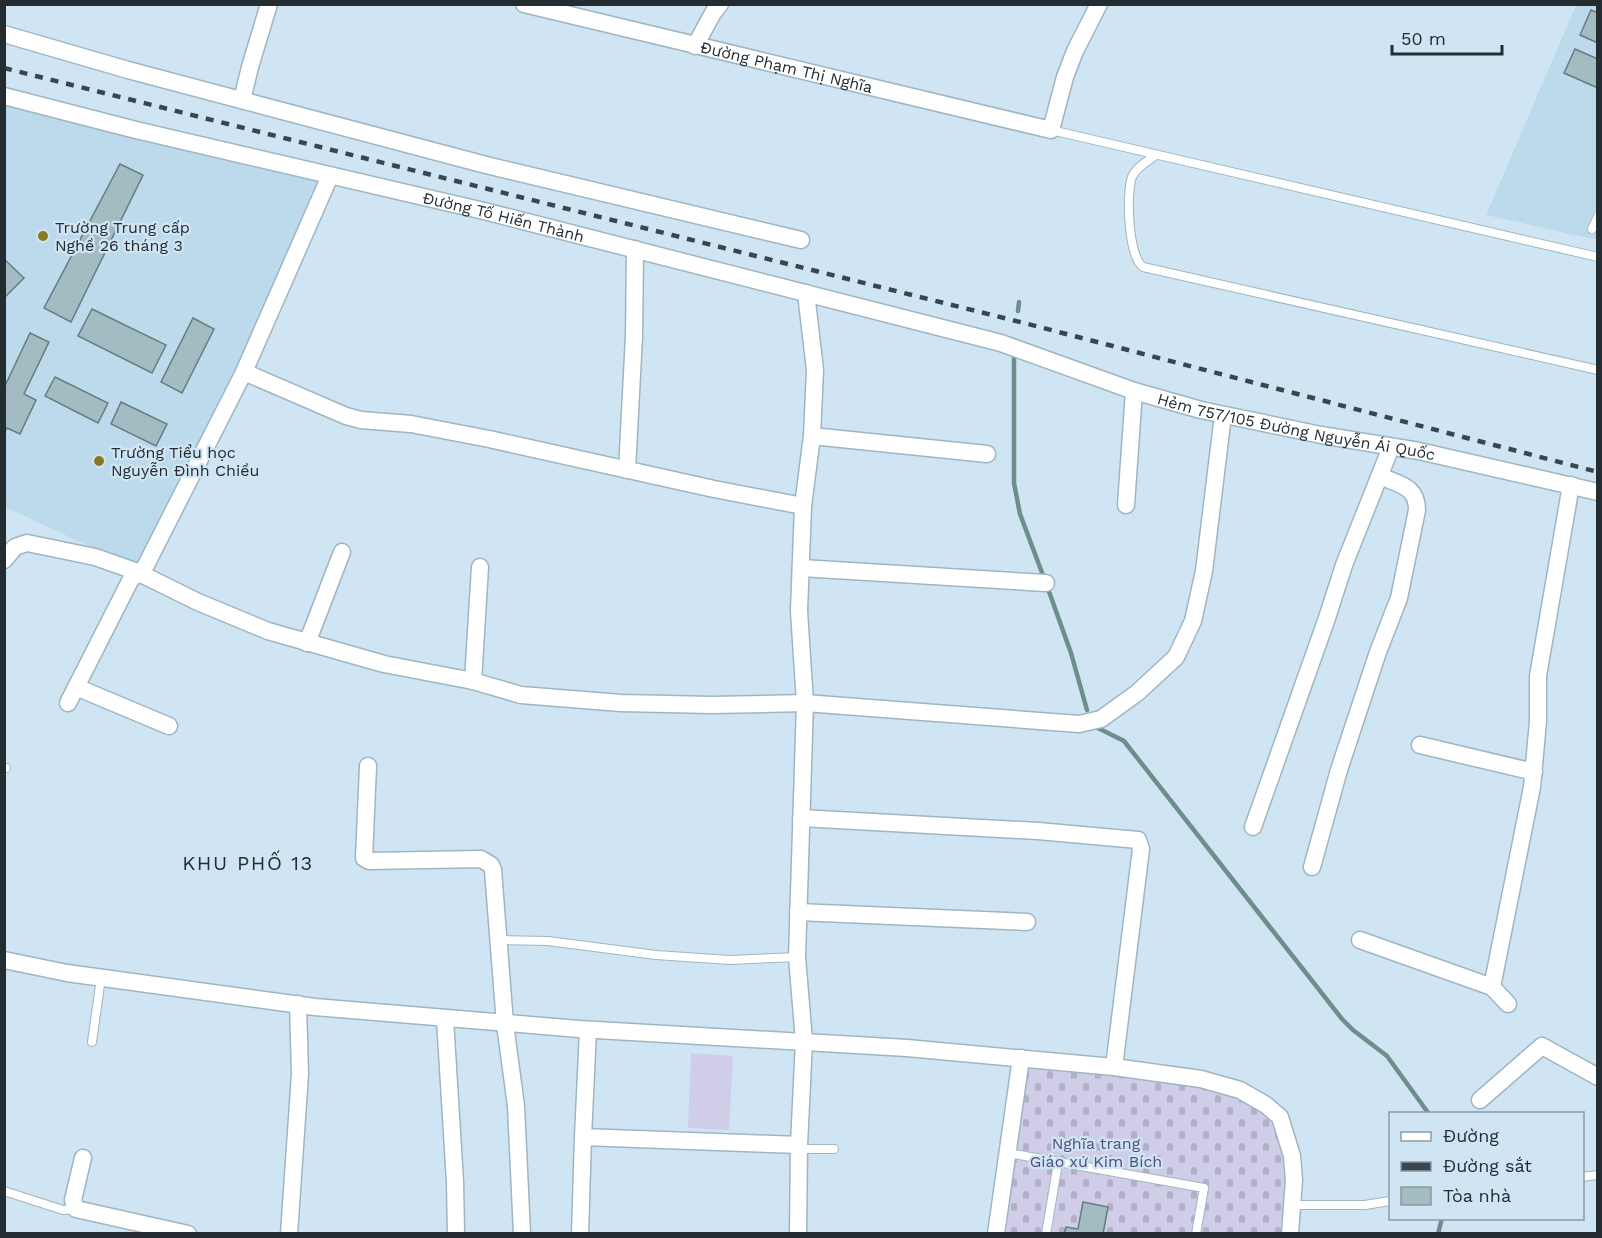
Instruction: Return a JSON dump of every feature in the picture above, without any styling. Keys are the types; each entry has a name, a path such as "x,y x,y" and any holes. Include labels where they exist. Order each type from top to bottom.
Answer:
{"street":[{"path":"242,100 269,4"},
{"name":"Đường Phạm Thị Nghĩa","path":"524,4 1051,130"},
{"path":"1051,130 1065,77 1075,51 1099,4"},
{"path":"695,46 712,7"},
{"path":"4,34 128,70 535,177 801,240"},
{"name":"Đường Tố Hiến Thành","path":"4,96 330,176 484,211 1001,343"},
{"path":"68,703 244,372 330,176"},
{"path":"627,470 634,336 635,249"},
{"path":"798,1233 804,1041 797,957 805,703 799,611 803,506 812,436 815,370 806,293"},
{"name":"Hẻm 757/105 Đường Nguyễn Ái Quốc","path":"1001,343 1134,391 1223,415 1391,447 1571,484 1598,492"},
{"path":"244,372 346,416 361,420 411,424 489,439 803,506"},
{"path":"1126,505 1134,391"},
{"path":"4,560 15,548 27,543 108,561 268,631 384,664 473,681 521,695 564,700 712,705 805,703 1079,724 1101,718 1137,693 1176,657 1193,621 1204,571 1223,415"},
{"path":"812,436 987,454"},
{"path":"1253,827 1344,565 1391,447"},
{"path":"1312,867 1339,770 1378,652 1399,598 1418,510 1414,492 1380,476"},
{"path":"1492,987 1534,772 1538,721 1538,676 1571,484"},
{"path":"307,643 342,552"},
{"path":"473,681 480,567"},
{"path":"801,568 1046,583"},
{"path":"76,687 169,726"},
{"path":"1420,745 1534,772"},
{"path":"368,766 364,858 369,861 481,859 490,865 496,893 505,1024 516,1106 522,1233"},
{"path":"801,818 1038,831 1138,840 1141,849 1114,1067"},
{"path":"798,912 1027,922"},
{"path":"1360,940 1492,987 1508,1004"},
{"path":"4,960 101,978 298,1004 445,1019 588,1030 804,1041 1021,1058 1114,1067 1201,1080 1240,1090 1266,1105 1280,1117 1289,1145 1294,1180 1290,1233"},
{"path":"289,1233 300,1074 298,1004"},
{"path":"445,1019 456,1233"},
{"path":"580,1233 588,1030"},
{"path":"1480,1100 1542,1046 1598,1077"},
{"path":"996,1233 1021,1058"},
{"path":"583,1137 799,1147"},
{"path":"83,1158 73,1200 76,1209 188,1233"}],"lane":[{"path":"1051,130 1598,257"},
{"path":"1156,155 1139,167 1132,177 1130,238 1137,263 1143,267 1598,370"},
{"path":"1592,229 1598,216"},
{"path":"499,940 548,941 656,955 729,960 797,957"},
{"path":"92,1042 101,978"},
{"path":"799,1147 834,1149"},
{"path":"1008,1154 1204,1188 1196,1233"},
{"path":"1046,1233 1058,1162"},
{"path":"4,1191 63,1210 76,1209"},
{"path":"1293,1205 1365,1205 1389,1201"}],"shaded area":[{"path":"1576,5 1597,5 1597,240 1486,215"},
{"path":"4,102 323,180 240,370 138,569 5,507"}],"green space":[{"path":"691,1053 733,1056 729,1130 688,1128"},
{"name":"Nghĩa trang Giáo xứ Kim Bích","path":"1025,1064 1199,1084 1238,1095 1275,1120 1287,1157 1284,1233 1001,1234"}],"building":[{"path":"1591,10 1598,13 1598,43 1580,35"},
{"path":"1575,49 1598,59 1598,88 1564,73"},
{"path":"120,164 143,175 71,322 44,308"},
{"path":"4,259 24,278 4,298"},
{"path":"92,309 166,345 152,373 78,336"},
{"path":"193,318 214,329 182,393 161,382"},
{"path":"30,333 49,342 24,394 36,400 20,434 7,428 4,433 4,388"},
{"path":"55,377 108,403 98,423 45,396"},
{"path":"121,402 167,424 156,446 111,424"},
{"path":"1083,1202 1108,1207 1103,1234 1064,1234 1066,1227 1078,1229"}],"waterway":[{"path":"1018,311 1019,302"},
{"path":"1014,355 1014,483 1020,514 1044,578"},
{"path":"1047,586 1071,653 1087,710"},
{"path":"1094,726 1124,741 1342,1019 1387,1056 1428,1112"},
{"path":"1438,1234 1442,1220"}],"railway":[{"path":"4,68 1024,323 1598,472"}],"place":[{"name":"Trường Trung cấp Nghề 26 tháng 3","path":"43,236"},
{"name":"Trường Tiểu học Nguyễn Đình Chiều","path":"99,461"}],"district":[{"name":"KHU PHỐ 13","path":"248,863"}]}
